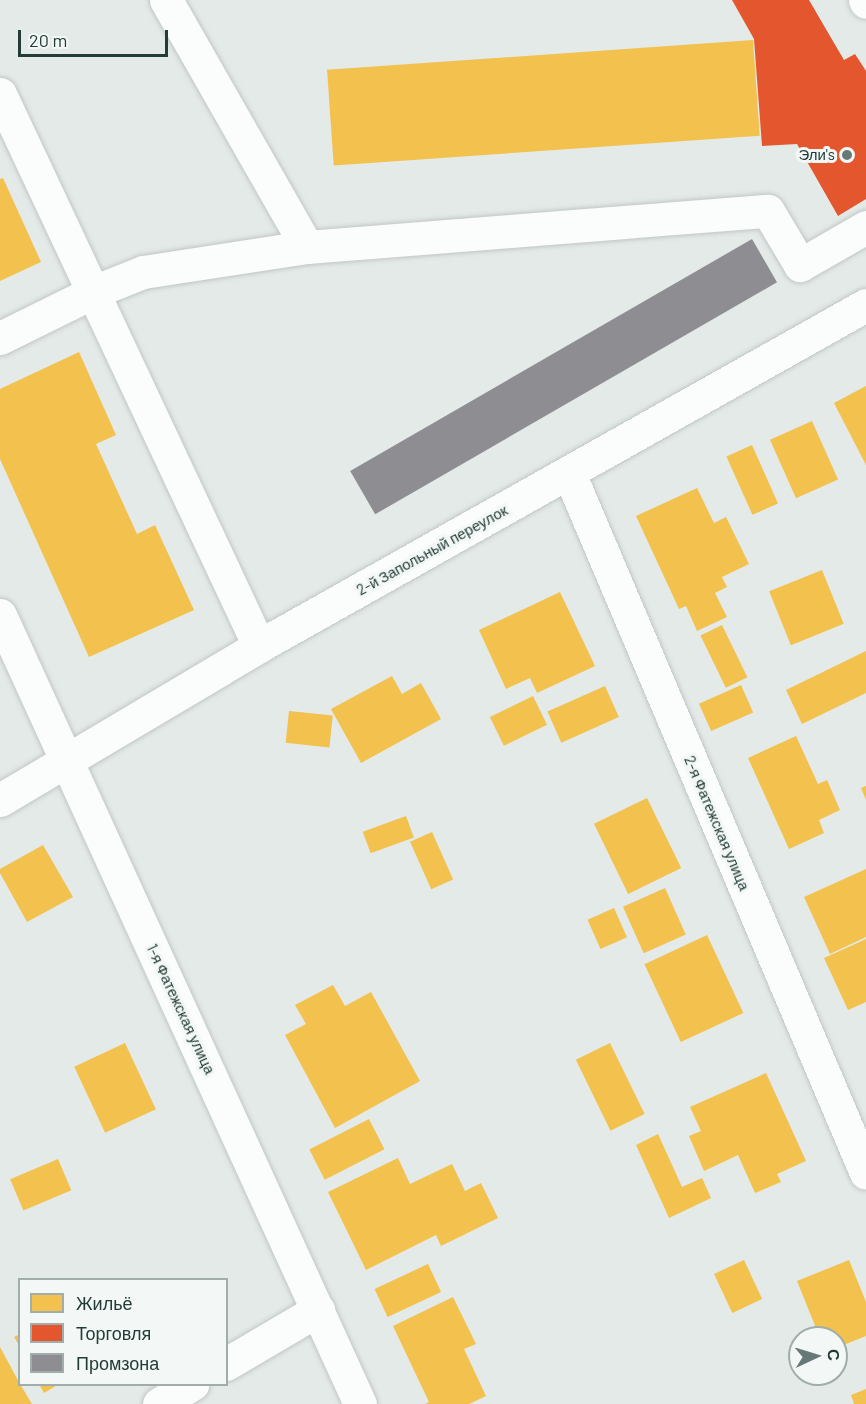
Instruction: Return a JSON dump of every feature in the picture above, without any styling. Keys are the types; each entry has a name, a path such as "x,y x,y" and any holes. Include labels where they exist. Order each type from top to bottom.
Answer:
{"street":[{"path":"166,0 307,247"},
{"path":"0,94 259,646"},
{"path":"0,338 93,292 143,272 307,247 768,211 800,265 866,227"},
{"name":"2-й Запольный переулок","path":"0,800 259,646 866,305"},
{"name":"2-я Фатежская улица","path":"569,473 866,1173"},
{"name":"1-я Фатежская улица","path":"0,615 360,1404"},
{"path":"228,1363 318,1310"},
{"path":"159,1404 189,1386"}],"building: Жильё":[{"path":"753,40 760,136 334,166 327,70"},
{"path":"3,178 41,262 0,281 0,179"},
{"path":"79,352 116,435 96,444 137,534 155,525 194,610 89,657 0,459 0,389"},
{"path":"866,386 866,465 834,403"},
{"path":"812,421 838,479 796,498 770,440"},
{"path":"752,445 778,503 752,515 726,456"},
{"path":"697,488 714,523 726,517 749,564 722,577 727,587 715,593 727,617 697,631 686,606 679,609 636,516"},
{"path":"822,570 844,624 791,645 769,591"},
{"path":"560,592 595,666 537,693 530,678 506,689 479,630"},
{"path":"722,625 747,677 726,688 700,636"},
{"path":"866,651 866,693 802,724 786,690"},
{"path":"392,676 402,694 421,683 441,719 361,763 331,709"},
{"path":"741,685 753,712 711,731 699,704"},
{"path":"605,686 619,717 561,743 547,712"},
{"path":"533,696 547,725 504,746 490,717"},
{"path":"289,711 333,716 329,747 286,743"},
{"path":"796,736 818,784 827,780 840,810 819,820 824,833 789,849 748,758"},
{"path":"866,786 866,800 861,788"},
{"path":"647,798 681,868 628,894 594,824"},
{"path":"406,816 414,838 371,853 363,832"},
{"path":"432,832 453,880 431,889 410,842"},
{"path":"43,845 73,897 27,922 0,873 0,869"},
{"path":"866,869 866,937 830,954 804,897"},
{"path":"665,888 686,935 644,953 623,907"},
{"path":"614,908 627,937 601,949 588,920"},
{"path":"707,935 743,1013 681,1042 644,964"},
{"path":"866,939 866,1002 848,1010 824,958"},
{"path":"333,985 345,1006 371,992 420,1081 335,1128 285,1035 306,1024 295,1005"},
{"path":"125,1043 156,1109 105,1133 74,1067"},
{"path":"610,1043 645,1114 610,1131 576,1060"},
{"path":"766,1073 806,1161 777,1174 781,1182 755,1193 738,1155 704,1171 689,1136 701,1131 690,1107"},
{"path":"369,1119 384,1149 325,1180 309,1149"},
{"path":"658,1134 682,1187 702,1178 711,1198 669,1218 636,1145"},
{"path":"398,1158 410,1184 452,1164 465,1191 481,1183 498,1218 441,1246 436,1235 366,1270 328,1192"},
{"path":"58,1159 71,1190 23,1211 10,1179"},
{"path":"744,1260 762,1299 732,1313 714,1274"},
{"path":"849,1260 866,1302 866,1336 848,1343 848,1326 815,1326 797,1281"},
{"path":"428,1264 441,1292 388,1317 375,1289"},
{"path":"453,1297 476,1344 464,1349 486,1396 469,1404 425,1404 429,1402 393,1326"},
{"path":"0,1347 18,1380 18,1386 21,1386 32,1404 0,1404"},
{"path":"40,1386 56,1386 44,1393"},
{"path":"866,1389 866,1404 854,1404 851,1395"}],"building: Торговля":[{"path":"732,0 809,0 844,60 855,54 866,71 866,199 838,216 797,144 762,146 754,39"}],"building: Промзона":[{"path":"752,239 777,282 375,514 350,471"}],"place":[{"name":"Эли's","path":"847,155"}]}
